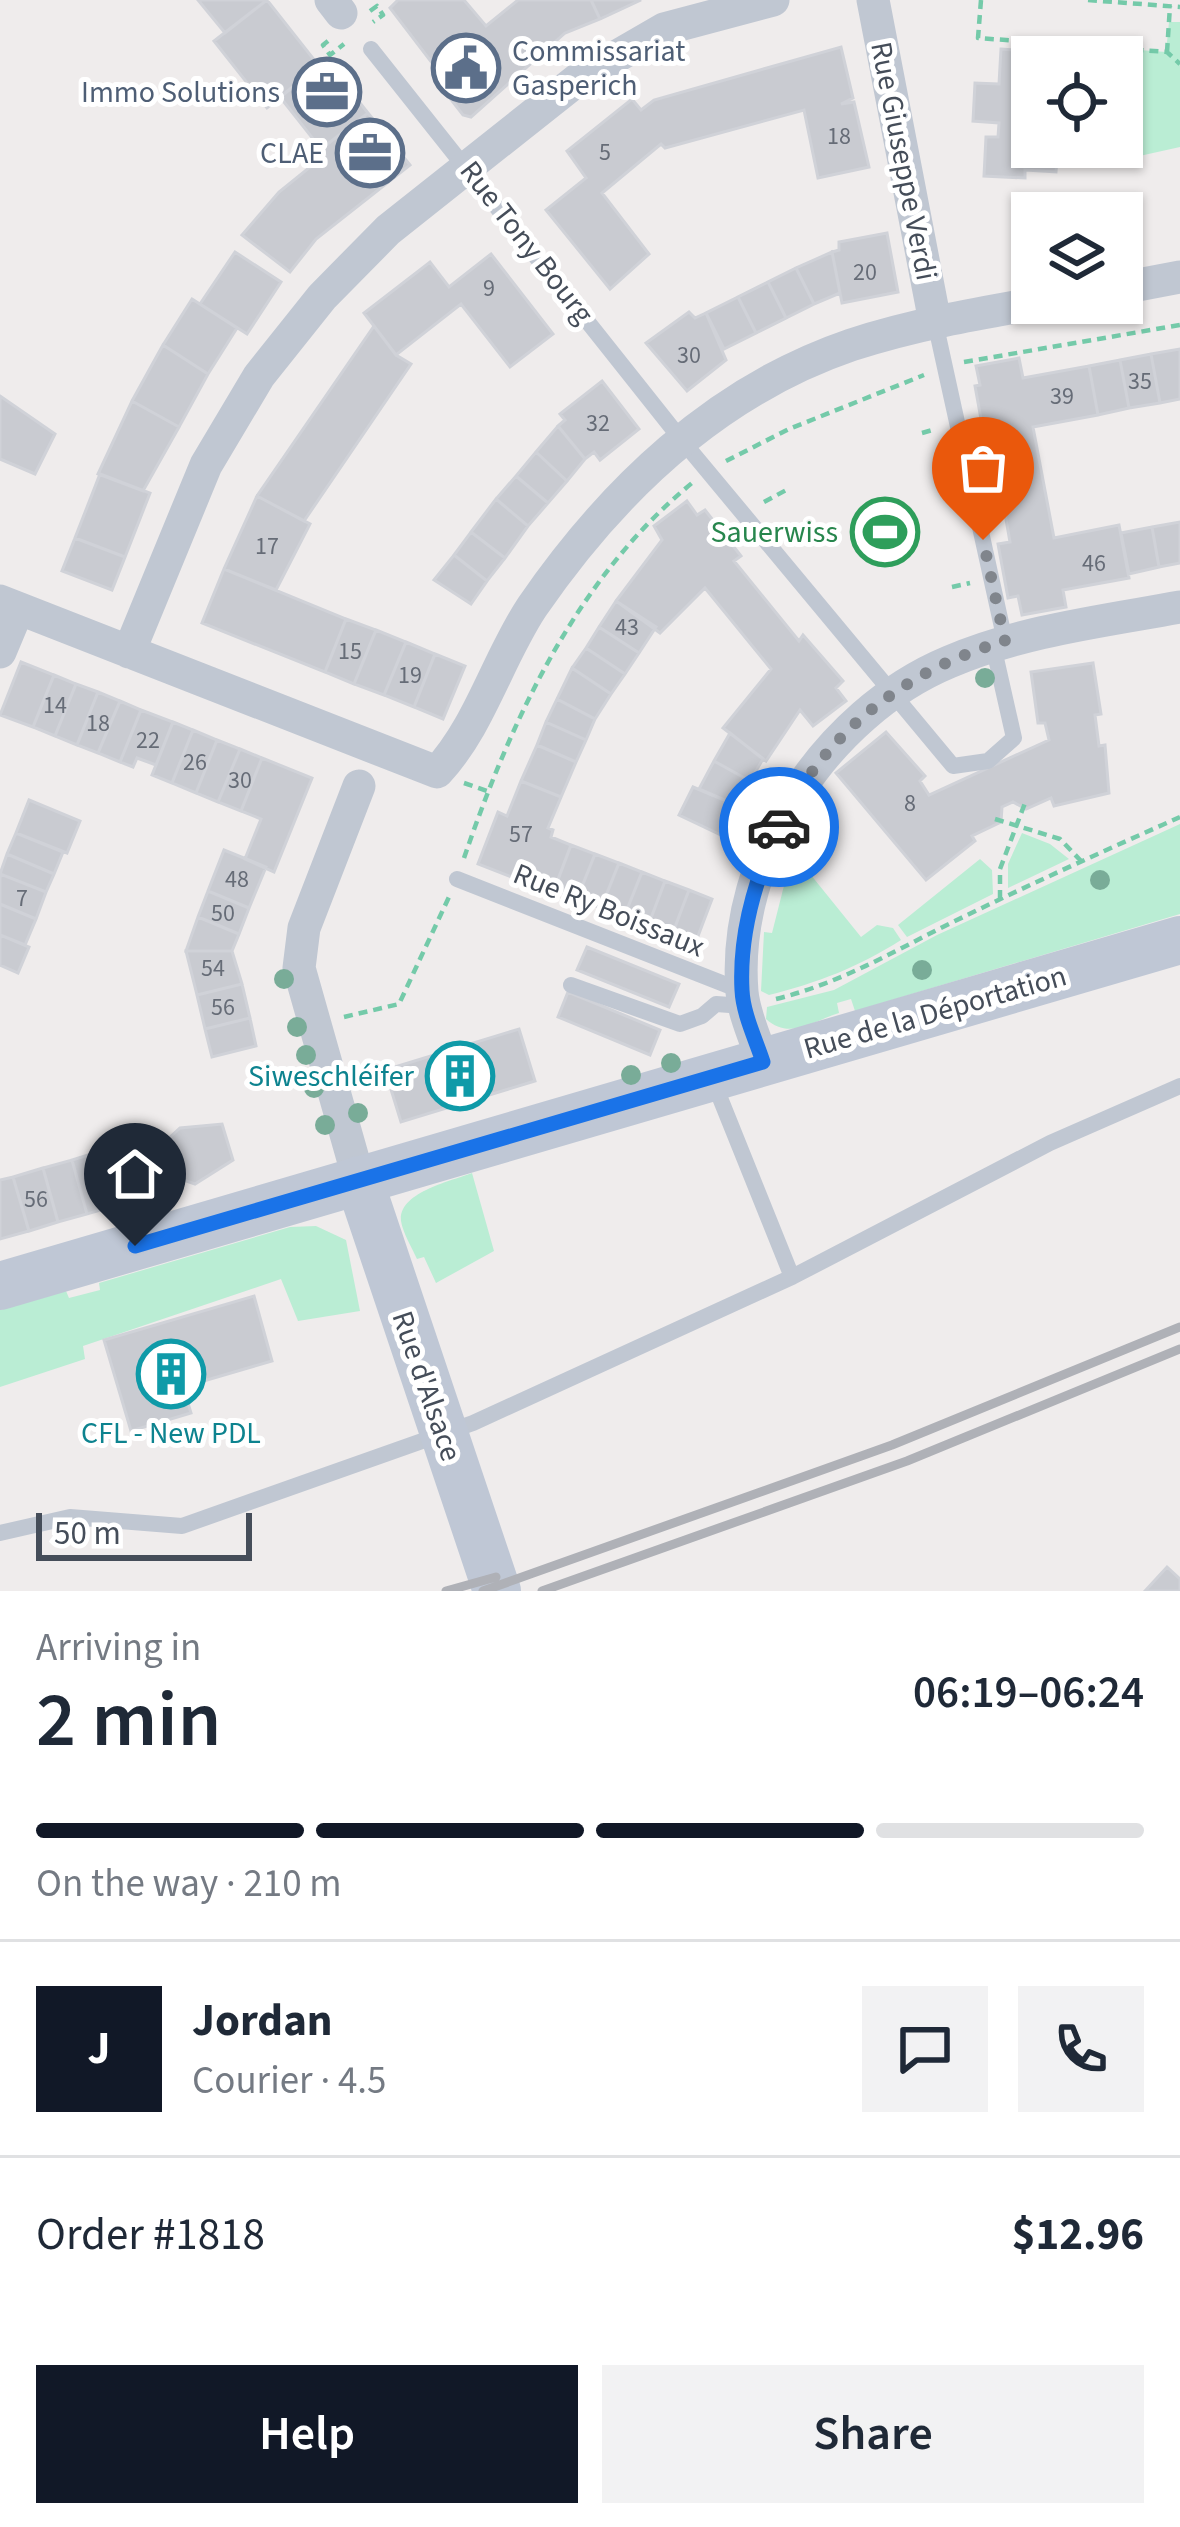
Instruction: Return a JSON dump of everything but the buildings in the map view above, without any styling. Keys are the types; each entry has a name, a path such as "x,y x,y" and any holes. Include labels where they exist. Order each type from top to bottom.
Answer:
{"street":[{"path":"129,652 206,465 259,376 322,297 388,230 581,76 664,29 773,0"},
{"name":"Rue Giuseppe Verdi","path":"873,0 935,322"},
{"path":"1143,284 1180,278"},
{"path":"0,652 9,605 436,772 459,748 511,639 578,540 680,437 848,346 935,322 1011,308"},
{"path":"763,1062 744,999 753,894 792,802 831,748 871,705 944,663 999,643 1180,608"},
{"path":"358,786 304,928 299,968 359,1180"},
{"name":"Rue de la Déportation","path":"0,1286 1180,940"},
{"name":"Rue d'Alsace","path":"359,1180 497,1591"}],"lane":[{"name":"Rue Tony Bourg","path":"370,49 680,437 952,766 988,761 1014,738 999,643"},
{"path":"935,322 999,643"},
{"name":"Rue Ry Boissaux","path":"457,879 744,999"},
{"path":"572,985 680,1024 702,1016 716,1004 744,999"},
{"path":"711,1077 792,1277"},
{"path":"0,1533 70,1517 182,1526 472,1423 792,1277 1050,1144 1180,1086"}],"path":[{"path":"981,0 978,38 1167,52 1180,64"},
{"path":"1088,0 1180,7"},
{"path":"1167,52 1170,6"},
{"path":"315,1024 399,1004 457,879 487,791 544,664 635,538 707,470 874,392 947,367 1180,325"},
{"path":"922,433 937,428"},
{"path":"767,500 790,488"},
{"path":"1000,899 1000,869 1024,803"},
{"path":"744,999 820,988 1180,817"},
{"path":"995,819 1060,839 1081,861"}],"green space":[{"path":"1169,22 1180,22 1180,147 1143,155 1143,50 1166,52"},
{"path":"1180,824 1180,914 855,1011 851,999 837,1003 839,1013 802,1027 784,1028 766,1019 767,1007 834,990 937,935"},
{"path":"1022,833 1050,844 1069,859 1008,888 1008,864"},
{"path":"793,835 809,840 798,859 861,937 877,925 893,928 901,940 837,973 769,995 761,991 764,932 772,933 791,858 785,855"},
{"path":"980,859 992,870 993,894 907,937 898,925"},
{"path":"472,1173 494,1251 436,1283 424,1257 417,1259 408,1240 402,1211 428,1189"},
{"path":"316,1226 346,1240 360,1311 298,1321 281,1279 83,1346 85,1359 0,1387 0,1310 66,1291 69,1298 100,1290 99,1283 290,1227"}],"railway":[{"path":"483,1591 892,1445 1180,1327"},
{"path":"542,1591 907,1461 1180,1349"},
{"path":"446,1591 496,1577"}],"way so far":[{"path":"779,827 831,748 871,705 944,663 1005,641 983,540"}],"place":[{"name":"Commissariat Gasperich","path":"466,68"},
{"name":"Immo Solutions","path":"327,92"},
{"name":"CLAE","path":"370,153"},
{"name":"Sauerwiss","path":"885,532"},
{"name":"Siweschléifer","path":"460,1076"},
{"name":"CFL - New PDL","path":"171,1374"}],"route":[{"path":"135,1246 763,1062 742,992 753,894 779,827"}]}
